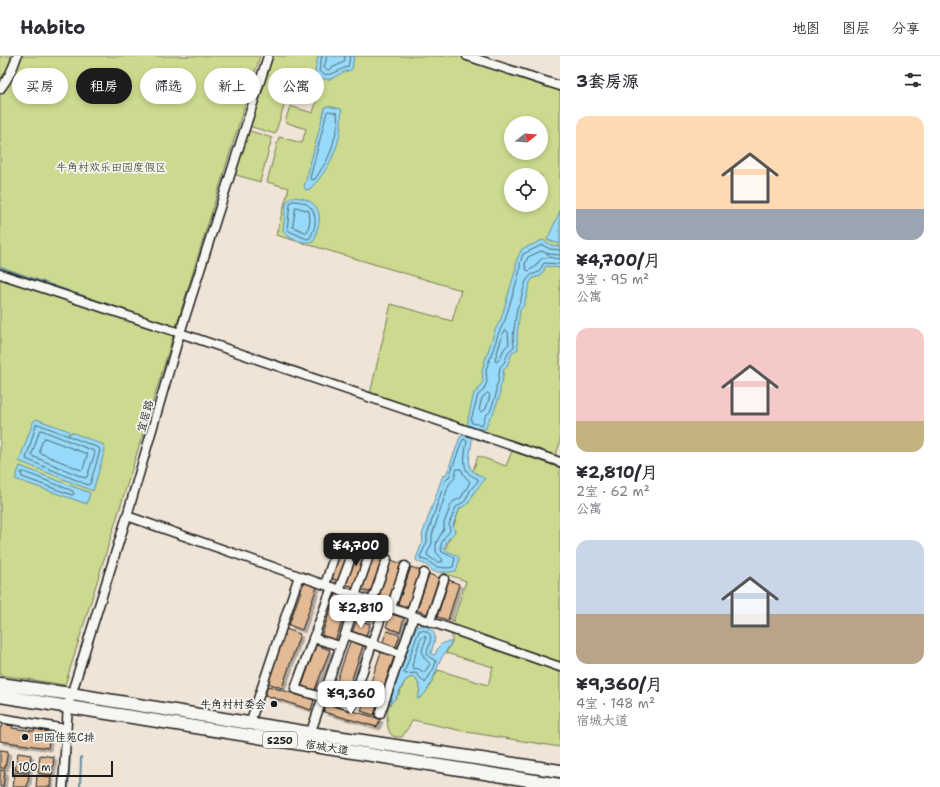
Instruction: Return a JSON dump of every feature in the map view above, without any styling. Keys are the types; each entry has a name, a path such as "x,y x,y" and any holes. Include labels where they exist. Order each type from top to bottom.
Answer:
{"main road":[{"name":"宿城大道","path":"0,684 70,700 308,739 560,785"},
{"name":"宿城大道","path":"0,696 70,700 250,723 308,739 560,771"}],"street":[{"path":"0,89 8,80 14,68 17,56"},
{"name":"宜居路","path":"63,787 66,729 70,700 127,516 180,333 268,56"},
{"path":"467,56 560,86"},
{"path":"0,274 180,333 560,462"},
{"path":"127,516 560,667"},
{"path":"332,588 339,541"},
{"path":"355,547 332,588 295,689 351,706 372,644 405,566"},
{"path":"308,739 345,634 370,553"},
{"path":"372,602 387,559"},
{"path":"380,714 401,654 424,574"},
{"path":"250,723 299,576"},
{"path":"430,621 444,579"},
{"path":"345,634 401,654"},
{"path":"314,638 340,646"},
{"path":"0,718 66,729"}],"green space":[{"name":"牛角村欢乐田园度假区","path":"0,56 260,56 256,68 204,68 204,104 245,104 65,685 0,675"},
{"path":"271,56 459,56 560,88 560,443 555,457 370,394 391,304 452,321 461,290 276,235 289,188 267,182 279,137 302,143 306,129 285,122 290,106 313,113 315,104 324,104 324,68 268,68 268,104 285,104 275,134 249,126 256,104 260,104 260,91"},
{"path":"247,130 272,138 260,182 233,174"},
{"path":"512,451 560,468 560,747 467,732 413,720 402,737 393,736 388,727 388,709 408,679 414,677 419,685 418,699 426,692 438,670 488,685 493,667 446,653 452,642 452,625 466,581 438,571 478,456 506,466"}],"water":[{"path":"318,56 354,56 352,69 330,79 324,79 324,68 315,68"},
{"path":"328,106 341,109 340,136 331,161 322,176 310,189 306,190 304,187 325,107"},
{"path":"291,197 298,197 309,201 314,204 317,209 319,220 313,242 296,240 285,234 283,231 286,203"},
{"path":"560,211 560,244 547,240"},
{"path":"543,240 551,245 560,246 560,268 546,266 541,276 533,278 530,283 524,305 520,310 517,336 518,349 512,353 507,366 504,369 502,384 500,387 500,395 486,428 477,429 468,425 474,393 479,389 483,381 482,370 495,330 501,319 516,268 516,261 522,249"},
{"path":"36,419 69,431 68,435 70,435 71,432 104,445 105,450 93,491 19,461 33,422"},
{"path":"464,435 472,438 470,458 471,470 485,479 475,491 468,504 460,508 453,525 455,532 448,539 444,549 458,556 459,560 456,571 435,572 427,565 417,561 416,559 423,540 422,535 443,475 446,476 460,437"},
{"path":"20,466 90,493 87,504 15,479"},
{"path":"422,625 432,630 435,636 431,654 435,655 443,643 452,642 441,659 425,694 417,699 420,690 414,677 405,682 397,696 389,705 412,637 417,627"}],"building":[{"path":"341,541 352,544 339,581 329,577"},
{"path":"357,547 367,551 355,587 344,584"},
{"path":"373,553 384,557 371,593 361,589"},
{"path":"391,560 402,564 390,600 379,596"},
{"path":"411,567 421,571 409,607 398,604"},
{"path":"429,574 439,578 427,614 417,610"},
{"path":"449,580 459,584 448,620 437,617"},
{"path":"304,582 317,587 302,630 289,625"},
{"path":"336,594 350,599 335,641 321,637"},
{"path":"362,603 375,608 370,621 357,617"},
{"path":"391,614 404,618 400,632 386,627"},
{"path":"357,620 370,624 365,638 352,633"},
{"path":"286,629 300,634 282,688 268,683"},
{"path":"387,631 400,635 395,649 382,644"},
{"path":"351,639 364,643 344,702 331,698"},
{"path":"316,645 330,650 314,692 301,688"},
{"path":"381,652 394,657 374,715 361,711"},
{"path":"268,686 314,700 311,710 265,695"},
{"path":"326,703 380,719 377,727 324,712"},
{"name":"田园佳苑C排","path":"3,724 13,726 12,728 34,731 35,729 46,731 45,733 50,733 48,748 0,741 0,727 2,727"},
{"path":"0,750 8,751 5,768 0,768"},
{"path":"18,753 31,755 29,772 15,770"},
{"path":"40,755 54,757 52,775 38,773"},
{"path":"0,770 5,771 3,787 0,787"},
{"path":"15,772 29,774 27,787 13,787"},
{"path":"37,775 51,777 50,787 36,787"}],"waterway":[{"path":"0,267 68,291"},
{"path":"77,294 150,319"},
{"path":"68,787 70,754"},
{"path":"80,787 81,757"}],"place":[{"name":"牛角村村委会","path":"274,704"},
{"name":"田园佳苑C排","path":"25,737"}]}
